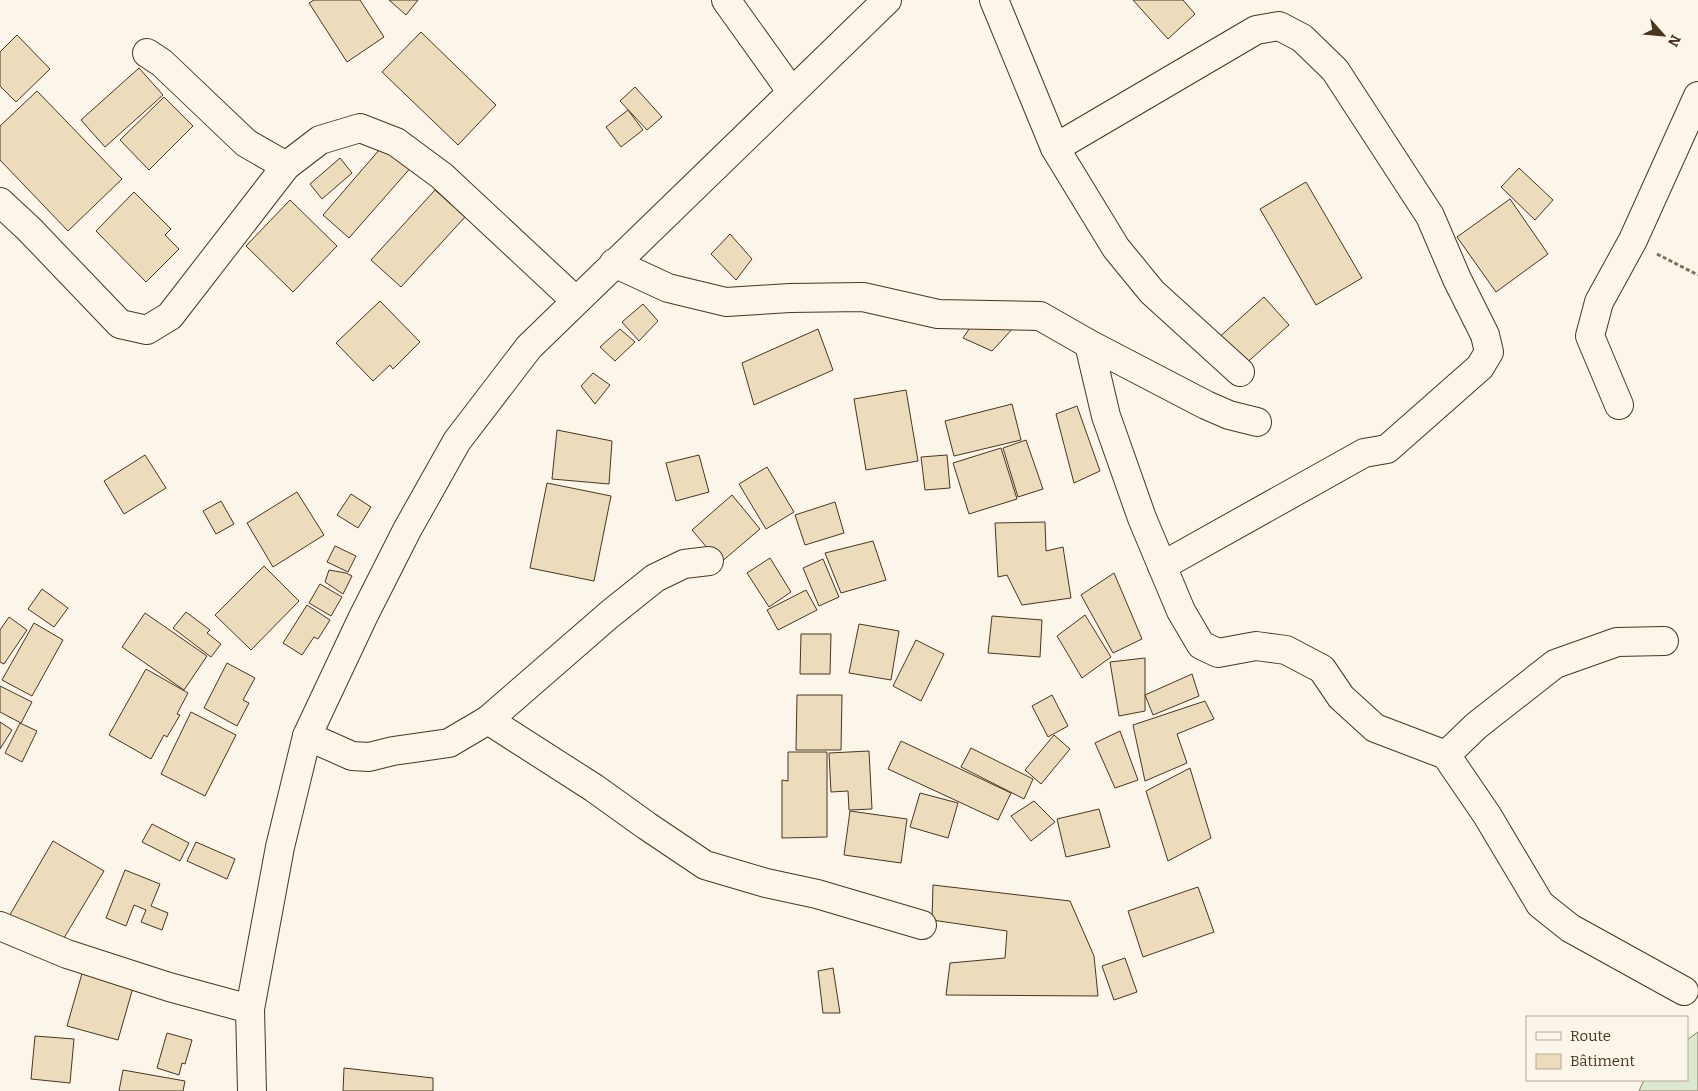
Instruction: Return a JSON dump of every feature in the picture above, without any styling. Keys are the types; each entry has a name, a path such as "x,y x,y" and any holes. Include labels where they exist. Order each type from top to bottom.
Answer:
{"street":[{"path":"726,0 791,91"},
{"path":"252,1091 250,1009 280,847 307,736 363,617 403,539 457,442 529,347 887,0"},
{"path":"994,0 1055,148 1116,248 1152,292 1240,372"},
{"path":"1055,148 1256,30 1279,26 1302,38 1335,70 1430,216 1457,279 1485,335 1489,352 1480,367 1387,449 1364,453 1162,566"},
{"path":"147,52 162,63 246,143 286,166"},
{"path":"1619,405 1590,336 1599,302 1633,240 1698,96"},
{"path":"0,202 29,229 120,324 147,330 170,316 286,166 320,140 360,128 396,142 442,176 576,301"},
{"path":"614,263 668,288 726,302 790,298 863,297 938,314 1040,316 1089,344 1214,408 1229,415 1257,422"},
{"path":"1089,344 1106,416 1142,518 1181,611 1201,646 1218,653 1256,646 1286,650 1322,669 1341,697 1375,728 1446,755 1486,815 1540,904 1570,928 1684,991"},
{"path":"307,736 352,756 369,757 393,750 449,743 488,720 610,614 655,578 684,564 709,561"},
{"path":"1446,755 1476,726 1555,664 1618,642 1664,641"},
{"path":"488,720 594,788 705,865 766,883 817,894 922,925"},
{"path":"0,926 67,954 169,987 250,1009"}],"path":[{"path":"1633,240 1698,276"}],"green space":[{"path":"1698,1032 1698,1091 1639,1091 1644,1081 1688,1081 1688,1039"}],"building":[{"path":"314,0 360,0 384,37 347,62 309,3"},
{"path":"389,0 418,0 406,15"},
{"path":"1133,0 1183,0 1195,14 1168,39"},
{"path":"421,32 496,105 458,145 382,72"},
{"path":"17,35 50,69 16,102 0,86 0,52"},
{"path":"139,68 163,95 105,147 81,120"},
{"path":"635,87 662,117 647,130 620,101"},
{"path":"37,91 122,179 68,231 0,160 0,126"},
{"path":"164,97 193,126 149,170 120,140"},
{"path":"628,110 643,130 621,147 606,127"},
{"path":"386,142 413,165 349,238 323,215"},
{"path":"340,158 352,173 322,199 310,184"},
{"path":"1519,168 1553,200 1535,220 1501,187"},
{"path":"1306,182 1362,278 1316,305 1260,209"},
{"path":"435,190 465,217 401,287 371,260"},
{"path":"134,192 171,229 165,235 179,249 146,282 96,231"},
{"path":"1510,199 1548,254 1496,292 1457,237"},
{"path":"290,200 337,246 293,292 246,246"},
{"path":"730,234 752,259 736,280 711,254"},
{"path":"1264,297 1289,325 1242,367 1217,339"},
{"path":"380,301 420,342 393,369 390,365 373,381 336,343"},
{"path":"643,304 658,321 639,341 622,322"},
{"path":"976,319 1016,325 992,351 963,338"},
{"path":"620,329 635,342 615,361 600,347"},
{"path":"818,329 833,370 754,405 742,363"},
{"path":"593,373 610,385 595,404 581,386"},
{"path":"906,390 918,461 866,470 854,399"},
{"path":"1012,404 1021,440 954,456 945,421"},
{"path":"1077,406 1100,471 1074,483 1056,414"},
{"path":"557,430 612,441 609,484 552,479"},
{"path":"1026,440 1043,489 1018,497 1003,448"},
{"path":"1001,448 1017,499 969,514 953,463"},
{"path":"145,455 166,488 124,514 104,481"},
{"path":"699,455 709,492 676,501 666,463"},
{"path":"947,455 950,488 925,490 921,457"},
{"path":"767,467 794,512 766,529 739,484"},
{"path":"547,483 611,496 594,581 530,568"},
{"path":"297,492 324,535 273,567 247,523"},
{"path":"351,494 371,507 358,528 337,515"},
{"path":"732,495 760,529 720,563 692,530"},
{"path":"221,501 234,524 216,534 203,511"},
{"path":"835,502 844,533 805,545 795,515"},
{"path":"1045,522 1046,551 1063,547 1071,598 1022,605 1007,575 998,577 995,523"},
{"path":"873,541 886,580 841,593 825,553"},
{"path":"335,546 356,556 348,572 327,562"},
{"path":"770,558 791,592 769,607 747,573"},
{"path":"823,559 839,597 819,606 803,568"},
{"path":"264,566 299,601 251,650 215,615"},
{"path":"329,570 352,576 343,594 325,582"},
{"path":"1114,573 1142,639 1113,653 1081,595"},
{"path":"320,584 342,597 331,616 309,603"},
{"path":"42,589 68,608 54,627 28,609"},
{"path":"806,590 817,610 778,630 767,610"},
{"path":"307,605 330,620 318,639 314,637 302,655 283,643"},
{"path":"186,612 210,630 207,633 221,644 211,657 173,628"},
{"path":"145,613 207,656 184,690 122,647"},
{"path":"1085,615 1111,657 1082,678 1057,636"},
{"path":"992,616 1042,620 1040,657 988,653"},
{"path":"9,617 27,630 4,664 0,662 0,630"},
{"path":"34,623 63,640 32,696 2,680"},
{"path":"859,624 899,631 891,680 849,673"},
{"path":"801,634 831,634 830,674 800,674"},
{"path":"916,640 944,654 921,701 893,686"},
{"path":"1145,658 1145,711 1119,716 1110,662"},
{"path":"227,663 255,678 243,700 249,703 237,726 204,708"},
{"path":"146,669 188,693 177,714 180,715 167,737 164,735 151,759 109,735"},
{"path":"1192,674 1199,696 1153,715 1145,695"},
{"path":"0,686 32,702 21,723 0,712"},
{"path":"797,695 842,695 841,750 796,750"},
{"path":"1052,695 1068,726 1048,737 1032,706"},
{"path":"1205,701 1214,719 1177,734 1187,763 1145,781 1133,725"},
{"path":"191,712 236,735 205,796 161,774"},
{"path":"0,722 12,730 0,749"},
{"path":"20,723 37,731 22,762 5,753"},
{"path":"1120,731 1138,780 1115,788 1095,743"},
{"path":"1054,735 1070,749 1041,784 1025,770"},
{"path":"901,741 1011,793 998,820 888,769"},
{"path":"971,748 1033,779 1024,799 961,767"},
{"path":"869,751 872,809 849,810 848,791 831,792 829,753"},
{"path":"788,752 827,752 827,837 782,838 782,780 788,781"},
{"path":"1190,768 1211,838 1168,861 1146,791"},
{"path":"920,793 958,803 948,838 910,827"},
{"path":"1034,801 1055,822 1031,841 1011,816"},
{"path":"1099,809 1110,847 1066,857 1057,819"},
{"path":"850,811 907,819 901,863 844,855"},
{"path":"152,824 189,843 180,861 142,842"},
{"path":"53,841 104,871 58,948 8,918"},
{"path":"196,842 235,859 227,879 187,861"},
{"path":"125,870 160,884 151,906 168,913 162,930 141,922 146,910 134,905 126,926 106,918"},
{"path":"933,885 1070,901 1094,956 1098,996 946,995 950,963 1005,958 1007,931 932,920"},
{"path":"1198,887 1214,932 1143,957 1128,911"},
{"path":"1125,958 1137,992 1114,1000 1102,966"},
{"path":"833,968 840,1013 823,1013 818,971"},
{"path":"83,970 134,984 118,1040 67,1026"},
{"path":"167,1033 192,1040 185,1064 182,1063 179,1075 157,1068"},
{"path":"35,1036 74,1039 70,1083 31,1079"},
{"path":"344,1068 433,1078 433,1091 343,1091"},
{"path":"123,1070 185,1081 183,1091 119,1091"}]}
